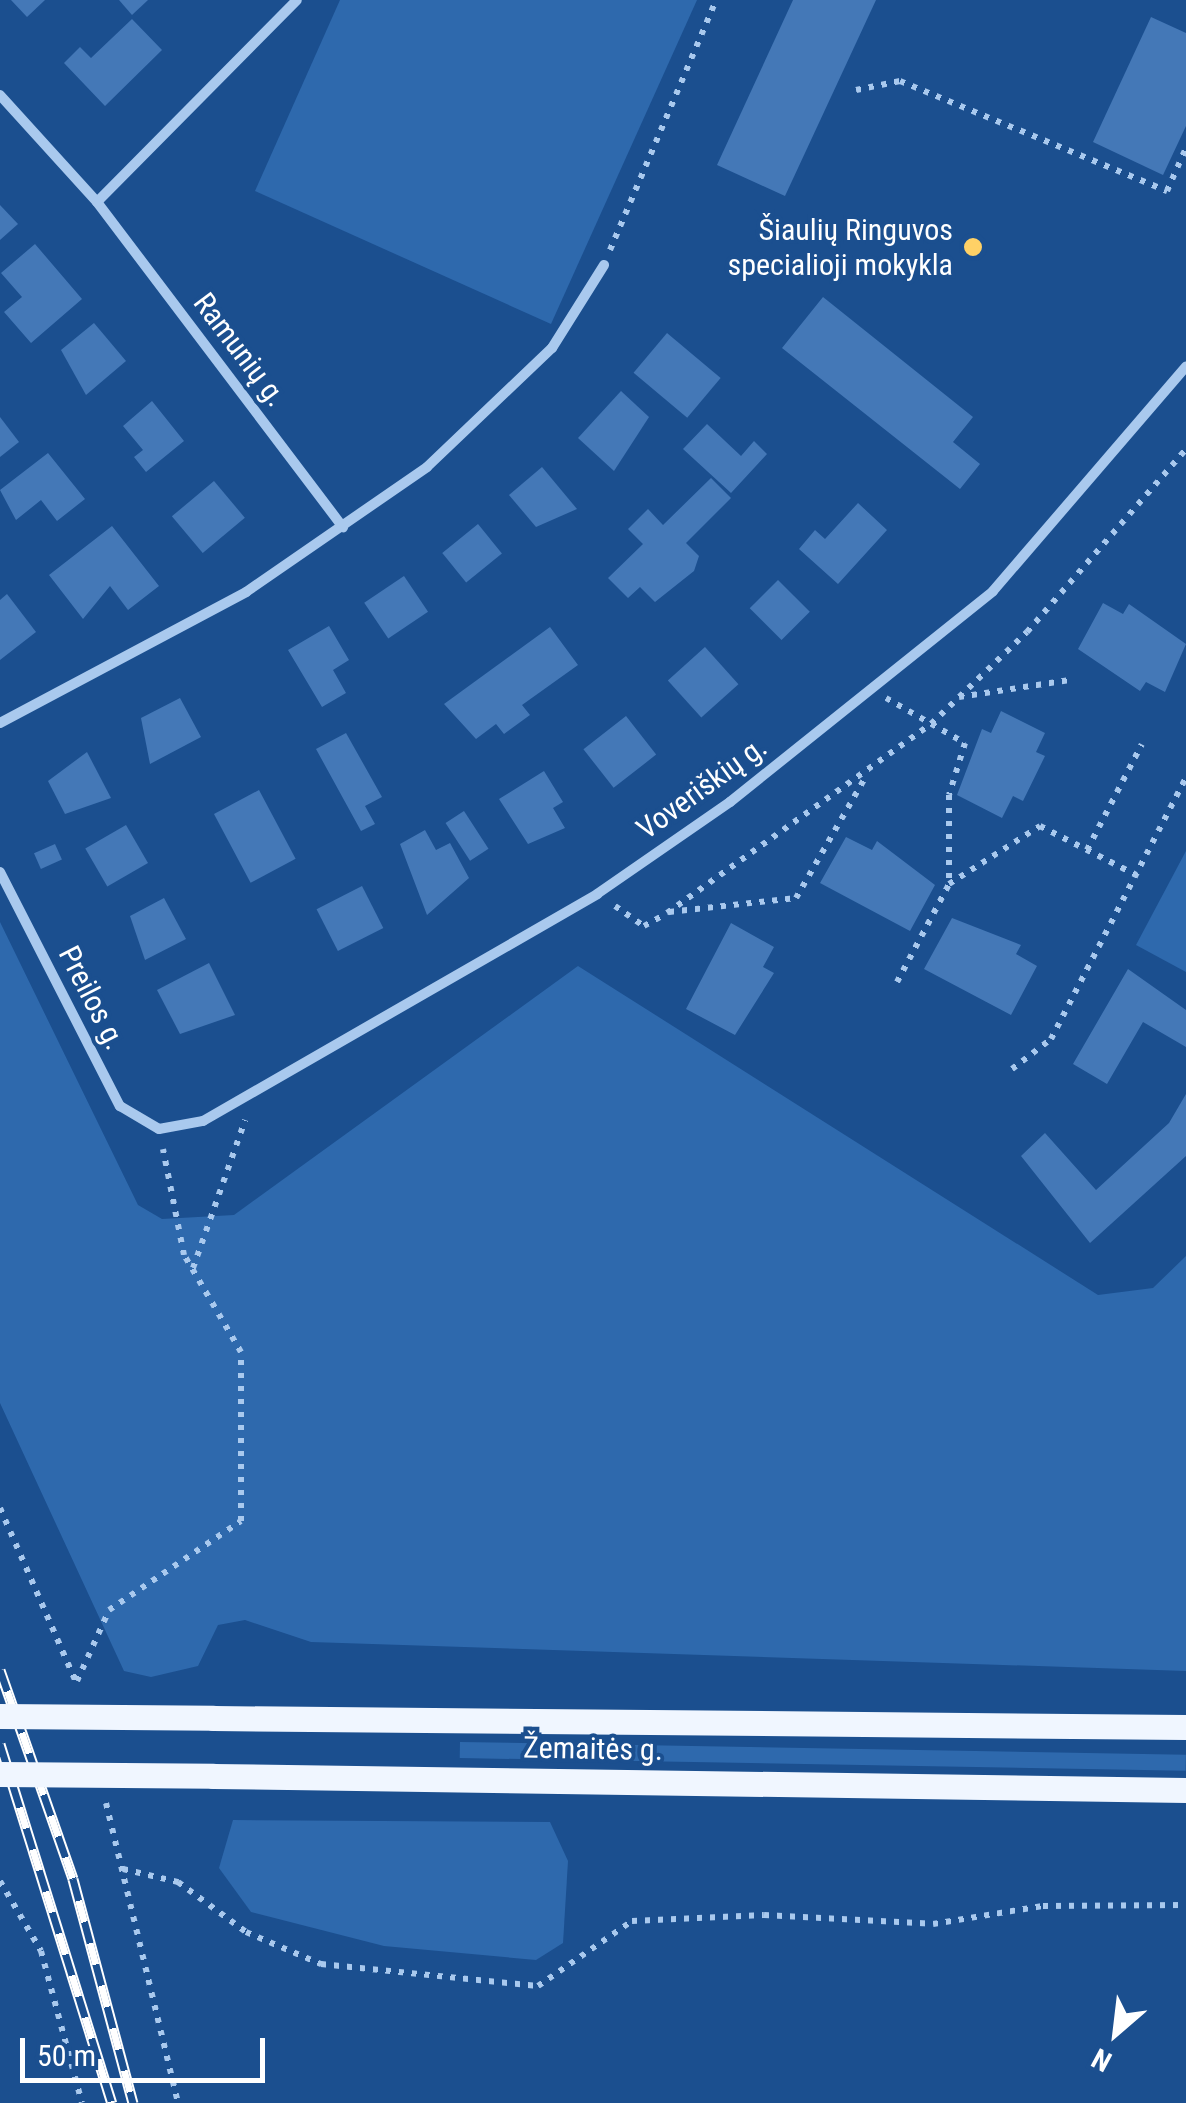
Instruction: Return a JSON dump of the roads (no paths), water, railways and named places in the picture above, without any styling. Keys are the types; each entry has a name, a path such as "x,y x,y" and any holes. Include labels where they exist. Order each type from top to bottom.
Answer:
{"main road":[{"name":"Žemaitės g.","path":"0,1716 1186,1727"},
{"name":"Žemaitės g.","path":"0,1774 1186,1790"}],"street":[{"path":"97,202 297,0"},
{"name":"Ramunių g.","path":"0,95 97,202 344,527"},
{"path":"0,723 246,592 344,527 501,404 552,348 604,266"},
{"name":"Voveriškių g.","path":"159,1128 203,1121 254,1094 597,894 874,692 993,591 1186,367"},
{"name":"Preilos g.","path":"0,872 120,1106 159,1128"}],"railway":[{"path":"0,1670 73,1879 133,2103"},
{"path":"0,1744 112,2103"}],"place":[{"name":"Šiaulių Ringuvos specialioji mokykla","path":"973,247"}]}
